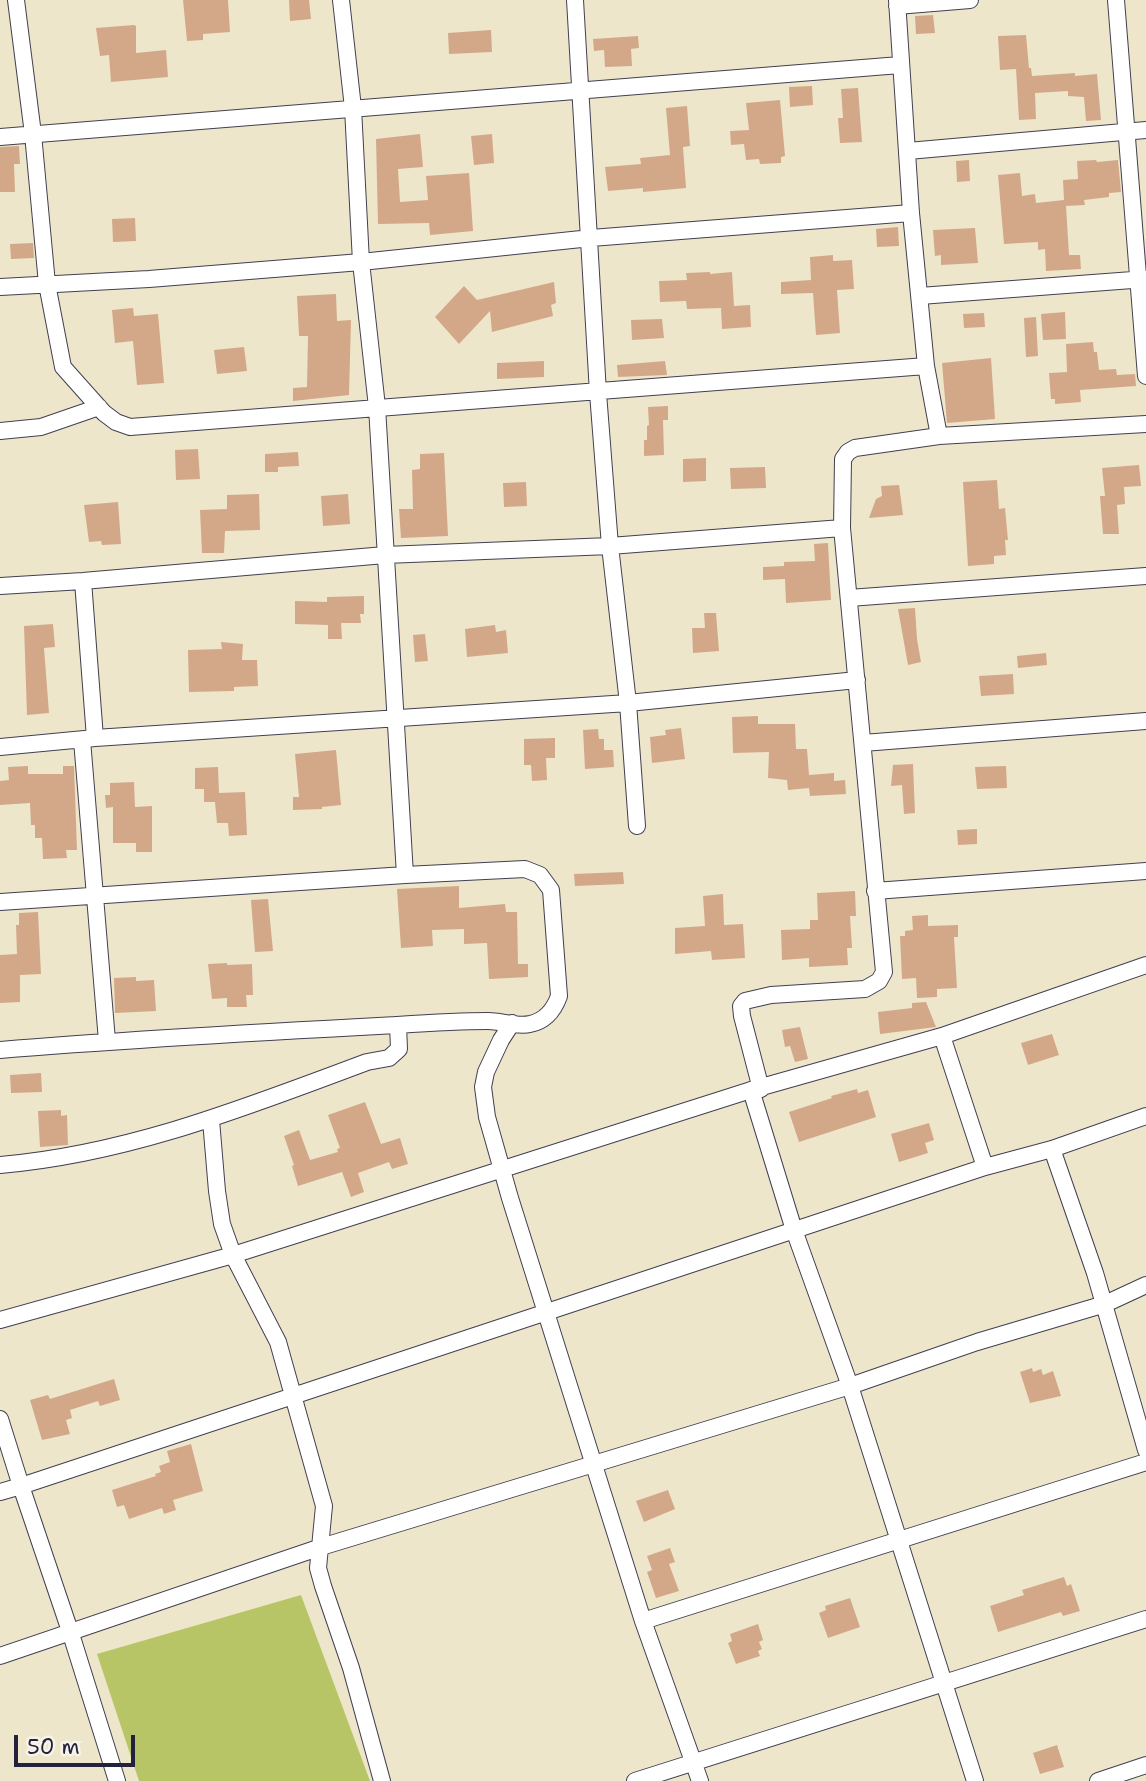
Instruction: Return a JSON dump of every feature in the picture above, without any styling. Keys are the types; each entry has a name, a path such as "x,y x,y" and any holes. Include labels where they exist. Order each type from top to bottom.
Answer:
{"street":[{"path":"16,0 33,134 47,284 63,367 116,422 130,427 926,366"},
{"path":"341,0 353,108 361,262 377,407 405,874"},
{"path":"575,0 598,393 637,826"},
{"path":"939,436 926,366 911,213 897,3 970,0"},
{"path":"1115,0 1142,280 1146,376"},
{"path":"0,137 900,65"},
{"path":"908,151 1146,130"},
{"path":"0,287 149,279 361,262 590,238 911,213"},
{"path":"920,296 1142,280"},
{"path":"0,431 41,427 99,407"},
{"path":"975,1781 850,1386 794,1230 756,1089 741,1006 745,1000 759,997 865,989 879,981 884,972 874,891 842,528 843,459 855,448 939,436 1146,424"},
{"path":"0,586 384,555 610,546 842,528"},
{"path":"849,598 1146,576"},
{"path":"83,581 95,895 107,1041"},
{"path":"0,747 628,703 857,680"},
{"path":"863,743 1146,721"},
{"path":"0,902 405,874 525,869 545,879 551,890 559,996 552,1010 539,1021 523,1025 485,1021 398,1025 107,1041 0,1050"},
{"path":"874,891 1146,871"},
{"path":"0,1320 233,1255 756,1089 942,1037 1146,965"},
{"path":"512,1023 493,1057 483,1087 487,1117 643,1621 700,1781"},
{"path":"0,1166 138,1142 211,1120 367,1062 393,1056 400,1044 398,1025"},
{"path":"942,1037 985,1167"},
{"path":"0,1492 1146,1116"},
{"path":"211,1120 216,1191 222,1224 233,1255 278,1342 324,1506 318,1568 351,1668 382,1781"},
{"path":"1052,1149 1105,1304 1146,1450"},
{"path":"0,1656 321,1547 850,1386 977,1342 1105,1304 1146,1286"},
{"path":"0,1419 117,1781"},
{"path":"643,1621 1146,1462"},
{"path":"635,1781 1146,1619"},
{"path":"1098,1781 1146,1765"}],"green space":[{"path":"301,1595 370,1781 139,1781 97,1654"}],"building":[{"path":"183,0 228,0 230,32 203,34 203,40 187,41"},
{"path":"289,0 309,0 311,19 290,21"},
{"path":"933,15 935,33 916,34 915,16"},
{"path":"134,25 136,53 166,50 168,77 111,82 109,55 100,56 96,28"},
{"path":"491,30 492,52 449,54 448,33"},
{"path":"1026,35 1032,76 1097,74 1101,120 1086,121 1084,97 1068,96 1068,91 1035,93 1036,119 1019,120 1016,69 1000,70 998,36"},
{"path":"638,36 639,48 631,49 632,66 605,67 604,50 594,51 593,39"},
{"path":"812,86 813,105 790,107 789,87"},
{"path":"858,88 862,142 840,143 838,118 843,118 841,89"},
{"path":"780,100 785,156 781,157 781,163 760,164 759,159 746,160 744,144 731,145 730,131 749,130 746,103"},
{"path":"687,106 690,146 683,147 686,188 643,192 643,188 608,191 605,167 641,164 640,158 670,155 666,108"},
{"path":"420,134 423,167 398,169 400,202 428,200 426,176 469,173 473,231 430,235 429,223 378,224 376,139"},
{"path":"492,134 494,163 474,165 471,136"},
{"path":"19,146 20,164 14,164 15,192 0,192 0,147"},
{"path":"969,160 970,181 957,182 956,161"},
{"path":"1118,160 1121,192 1109,193 1109,197 1084,200 1085,205 1066,206 1069,255 1080,255 1081,269 1046,271 1045,249 1038,250 1038,242 1004,244 998,175 1020,173 1022,196 1035,194 1036,203 1064,200 1063,180 1078,179 1077,161"},
{"path":"135,218 136,241 113,242 112,219"},
{"path":"898,227 899,246 877,247 876,229"},
{"path":"975,228 978,263 941,265 941,255 935,256 933,230"},
{"path":"33,243 34,258 11,259 10,244"},
{"path":"833,255 833,261 852,260 854,289 837,290 840,333 816,335 813,293 781,294 781,282 811,280 810,257"},
{"path":"732,272 734,306 750,305 751,327 722,329 721,308 687,309 686,301 660,302 659,281 687,280 686,273"},
{"path":"554,282 556,303 551,305 553,316 492,332 490,311 459,344 435,317 464,286 477,300"},
{"path":"336,294 337,321 351,320 349,395 293,401 293,388 307,387 308,336 299,336 297,296"},
{"path":"133,308 134,316 158,314 164,383 137,385 133,341 115,343 112,310"},
{"path":"1065,312 1066,339 1043,340 1041,314"},
{"path":"984,313 985,327 964,328 963,314"},
{"path":"1036,317 1038,356 1026,357 1024,318"},
{"path":"662,319 664,338 632,340 631,320"},
{"path":"1093,342 1099,370 1116,369 1117,375 1135,374 1136,386 1080,390 1081,402 1055,404 1055,399 1051,399 1049,373 1067,372 1066,344"},
{"path":"244,347 247,371 217,374 214,350"},
{"path":"991,358 995,419 947,423 942,363"},
{"path":"544,361 544,377 497,379 497,363"},
{"path":"665,361 667,375 618,377 617,365"},
{"path":"668,406 668,420 663,420 664,455 644,456 644,440 647,440 649,425 648,407"},
{"path":"198,449 200,479 176,480 175,450"},
{"path":"298,452 299,466 278,467 278,472 265,472 265,454"},
{"path":"444,453 448,536 401,538 399,509 413,509 412,470 420,469 420,454"},
{"path":"706,458 706,481 683,482 683,459"},
{"path":"1139,465 1141,486 1124,487 1125,504 1117,505 1119,534 1103,534 1100,496 1105,496 1102,468"},
{"path":"765,467 766,488 731,489 730,468"},
{"path":"997,480 999,509 1005,508 1008,540 1005,540 1006,555 994,556 994,564 968,566 963,482"},
{"path":"526,482 527,506 504,507 503,483"},
{"path":"899,485 903,515 869,518 876,499 882,496 881,486"},
{"path":"259,494 260,530 225,531 224,553 202,553 200,510 227,509 227,495"},
{"path":"348,494 350,524 323,526 321,496"},
{"path":"118,502 121,544 102,545 101,541 89,542 84,505"},
{"path":"828,543 831,600 786,603 785,579 763,580 763,567 784,566 784,562 815,561 814,544"},
{"path":"364,596 361,623 341,623 342,639 328,639 328,625 295,624 295,601 327,602 327,597"},
{"path":"915,608 921,662 908,665 898,609"},
{"path":"704,613 716,613 719,651 693,653 692,628 705,628"},
{"path":"53,624 55,647 44,648 49,713 27,715 24,626"},
{"path":"495,625 496,632 506,630 508,653 467,657 465,629"},
{"path":"425,634 428,661 415,662 413,635"},
{"path":"221,642 243,644 242,660 257,660 258,686 234,687 234,691 189,692 188,650 222,649"},
{"path":"1046,653 1047,665 1018,668 1017,656"},
{"path":"1013,674 1014,694 981,696 979,676"},
{"path":"758,716 758,724 795,724 796,749 807,749 809,775 834,773 834,781 845,780 846,794 810,796 809,788 788,790 787,780 768,778 769,752 733,753 732,717"},
{"path":"681,728 685,759 652,763 650,737 666,735 665,730"},
{"path":"598,729 599,739 604,739 604,750 613,750 614,767 585,769 583,730"},
{"path":"555,738 555,758 546,758 547,780 532,781 531,765 524,765 524,739"},
{"path":"336,750 341,805 293,810 293,797 299,797 295,754"},
{"path":"913,764 915,813 904,814 902,785 891,786 893,765"},
{"path":"28,766 28,774 63,774 63,766 74,766 77,850 66,850 67,858 43,859 42,838 35,838 35,825 31,825 30,803 0,805 0,781 9,780 8,767"},
{"path":"1006,766 1007,788 977,789 975,767"},
{"path":"218,767 219,793 245,792 247,835 229,836 228,823 217,823 215,802 204,802 204,789 195,789 195,768"},
{"path":"134,782 135,807 152,806 152,852 136,852 136,843 113,843 113,807 106,808 105,795 110,795 110,783"},
{"path":"977,829 977,844 958,845 957,830"},
{"path":"623,872 624,884 575,886 574,874"},
{"path":"459,886 459,908 505,904 506,912 517,912 518,964 528,964 528,977 489,979 487,943 464,944 464,929 432,930 433,946 401,948 397,889"},
{"path":"855,891 856,916 850,916 852,948 847,948 848,965 809,967 809,958 782,960 781,930 810,929 810,920 818,920 817,893"},
{"path":"723,894 724,925 743,924 745,958 712,960 711,951 675,954 675,928 705,926 703,896"},
{"path":"268,899 273,951 255,952 251,900"},
{"path":"38,912 41,974 20,975 20,1002 0,1003 0,955 17,954 16,925 19,925 19,913"},
{"path":"928,915 928,926 958,925 958,937 954,937 957,988 937,989 937,997 917,998 916,978 902,979 900,936 905,936 905,931 913,930 912,916"},
{"path":"208,964 252,964 253,995 246,995 247,1007 227,1007 227,998 212,999"},
{"path":"136,977 136,981 154,980 156,1011 115,1013 114,978"},
{"path":"926,1002 936,1027 880,1034 878,1012 912,1008 912,1003"},
{"path":"800,1027 808,1059 795,1062 790,1046 785,1047 782,1030"},
{"path":"1052,1034 1059,1055 1028,1065 1021,1043"},
{"path":"41,1073 42,1092 11,1093 10,1075"},
{"path":"857,1089 858,1093 868,1090 876,1117 799,1142 789,1112"},
{"path":"365,1102 381,1144 400,1138 408,1164 392,1169 389,1162 358,1173 364,1192 351,1197 342,1172 298,1186 284,1136 299,1130 310,1160 338,1152 337,1149 340,1148 328,1115"},
{"path":"61,1110 61,1116 67,1115 68,1145 40,1147 38,1111"},
{"path":"929,1123 934,1140 925,1143 928,1153 899,1162 891,1134"},
{"path":"1032,1368 1033,1372 1041,1369 1043,1375 1053,1371 1061,1396 1030,1403 1020,1372"},
{"path":"114,1379 120,1400 100,1406 98,1401 70,1410 72,1418 66,1420 70,1434 42,1440 30,1400 48,1395 50,1399"},
{"path":"191,1444 203,1491 173,1500 176,1510 164,1514 162,1508 129,1519 124,1505 117,1507 112,1490 156,1476 155,1474 161,1472 159,1466 170,1462 167,1451"},
{"path":"668,1490 675,1509 644,1522 636,1501"},
{"path":"670,1548 675,1562 669,1564 679,1591 656,1598 647,1572 652,1570 647,1556"},
{"path":"1064,1577 1067,1586 1071,1584 1080,1611 1063,1616 1061,1612 998,1632 990,1606 1024,1595 1022,1590"},
{"path":"850,1598 860,1627 828,1638 819,1613 826,1610 825,1606"},
{"path":"758,1624 763,1640 759,1642 762,1649 758,1651 760,1656 736,1664 728,1643 732,1641 730,1634"},
{"path":"1057,1745 1064,1767 1040,1774 1033,1753"}]}
